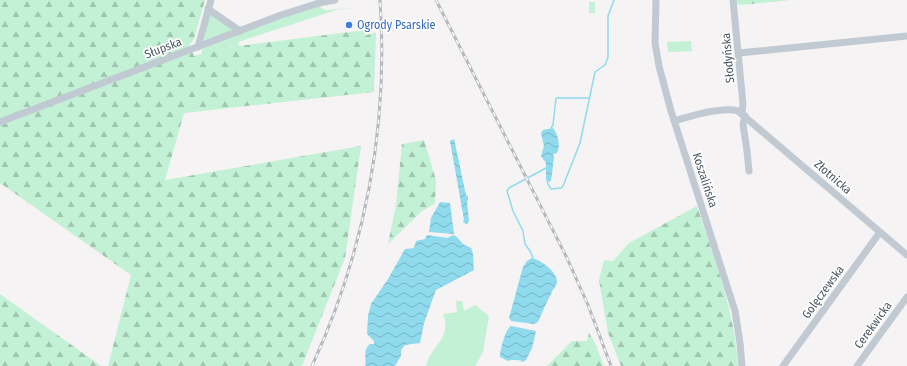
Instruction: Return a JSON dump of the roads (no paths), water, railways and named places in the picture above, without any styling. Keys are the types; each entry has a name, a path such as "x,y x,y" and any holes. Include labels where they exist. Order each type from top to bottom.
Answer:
{"street":[{"path":"198,47 211,0"},
{"name":"Słupska","path":"0,122 296,10 335,0"},
{"name":"Koszalińska","path":"656,0 656,52 674,121 734,312 740,337 742,366"},
{"name":"Słodyńska","path":"733,0 744,115"},
{"path":"208,9 240,31"},
{"path":"739,53 907,36"},
{"path":"674,121 726,109 733,109 744,115 743,124 748,171"},
{"name":"Złotnicka","path":"744,115 907,255"},
{"name":"Golęczewska","path":"783,366 880,232"},
{"name":"Cerekwicka","path":"857,366 907,297"}],"water":[{"path":"553,128 558,137 559,147 557,153 553,154 554,158 551,181 549,182 546,179 546,163 541,156 544,146 541,133 543,130"},
{"path":"454,139 466,195 468,196 469,221 467,224 463,221 450,141"},
{"path":"440,202 450,203 454,234 429,232 431,218"},
{"path":"427,235 448,238 453,235 457,237 463,244 471,248 474,270 436,290 424,323 420,343 405,345 401,350 401,356 395,366 365,366 366,349 370,344 374,344 374,341 367,334 368,316 371,304 388,279 405,249 414,248 416,241 425,239"},
{"path":"532,258 540,261 552,271 557,279 557,283 538,322 534,324 511,321 509,318 523,267 527,261"},
{"path":"511,326 536,331 532,348 526,360 522,362 520,360 508,361 500,357 505,336"}],"waterway":[{"path":"547,180 551,189 561,188 563,186 580,143 595,72 605,65 608,57 608,16 614,0"},
{"path":"551,128 553,125 556,98 589,98"},
{"path":"533,258 525,244 523,231 513,211 507,191 509,188 546,168"}],"railway":[{"path":"312,366 331,322 346,278 359,233 369,187 381,94 382,47 380,0"},
{"path":"436,0 567,258 588,305 611,366"}],"place":[{"name":"Ogrody Psarskie","path":"349,25"}]}
